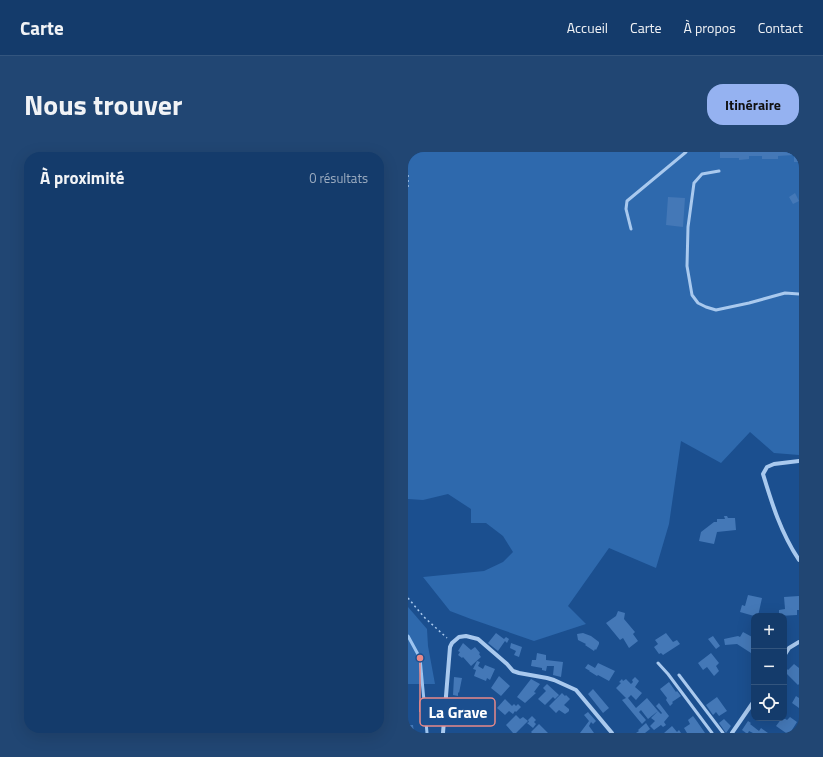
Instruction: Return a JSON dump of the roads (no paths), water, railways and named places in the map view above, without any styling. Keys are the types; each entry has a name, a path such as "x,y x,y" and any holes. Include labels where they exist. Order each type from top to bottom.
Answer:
{"street":[{"path":"799,461 774,464 767,467 763,474 777,517 792,549 799,560"},
{"path":"443,733 450,647 459,637 466,636 478,639 513,671 547,678 576,690 612,733"},
{"path":"787,651 789,648 799,642"},
{"path":"732,733 751,704"}],"lane":[{"path":"631,229 626,209 627,201 686,152"},
{"path":"719,171 702,174 694,183 688,227 687,266 692,295 698,303 716,310 785,293 799,294"},
{"path":"658,663 712,733"},
{"path":"679,675 723,733"}],"waterway":[{"path":"408,636 420,658 427,733"}],"place":[{"name":"La Grave","path":"420,658"}]}
